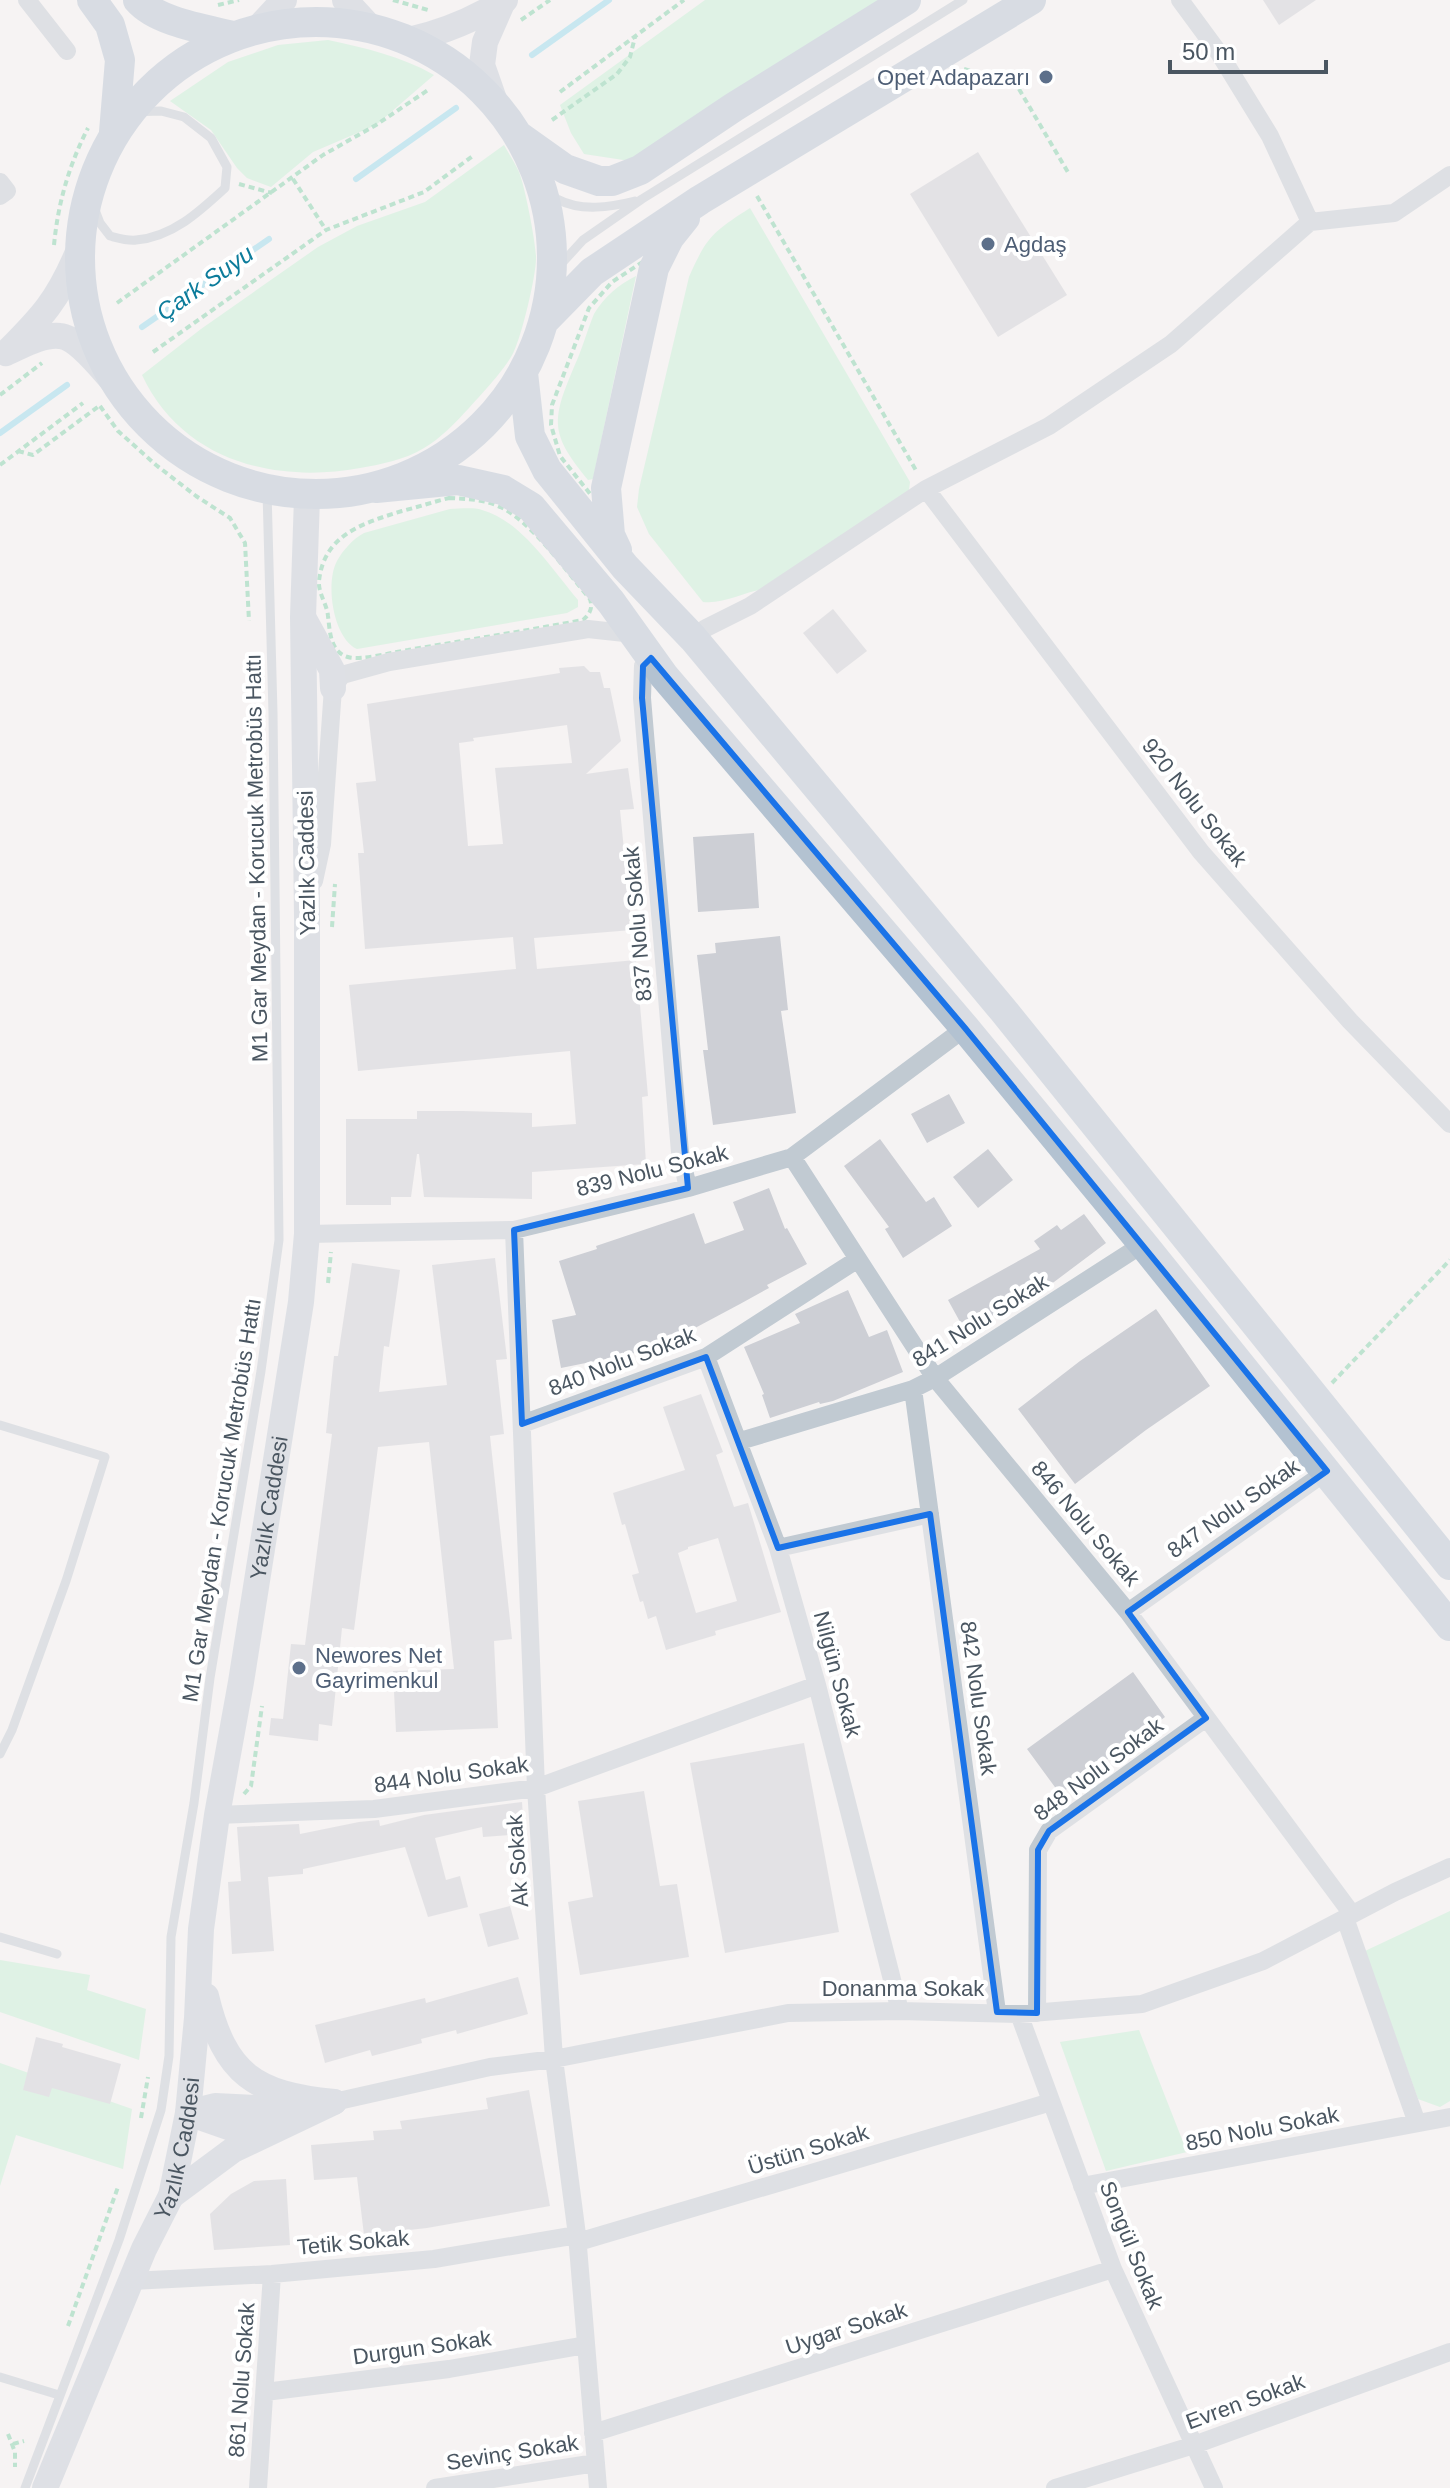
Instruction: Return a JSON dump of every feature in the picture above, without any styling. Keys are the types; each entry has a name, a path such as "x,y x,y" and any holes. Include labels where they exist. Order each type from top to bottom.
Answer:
{"main road":[{"path":"3,355 52,304 69,275 66,249 89,194 112,121 120,60 110,25 92,0"},
{"path":"138,0 162,16 245,32"},
{"path":"245,32 284,0"},
{"path":"345,0 370,27"},
{"path":"517,134 565,169 599,181 612,181 640,170 734,107 906,0"},
{"path":"544,321 592,272 700,200 1031,0"},
{"path":"409,40 439,33 481,16 504,1"},
{"path":"496,105 482,65 485,42 504,1"},
{"path":"112,121 159,80 194,55 245,32 295,22 333,21 370,27 409,40 456,67 496,105 517,134 539,180 550,226 552,274 544,321 523,373 496,413 462,446 421,471 376,488"},
{"path":"625,567 610,535 606,488 654,268 669,238 700,200"},
{"path":"66,249 82,296 108,396"},
{"path":"3,355 41,339 68,338 79,346 108,396 185,456 229,479 267,491 307,497 458,480 503,490 531,507 611,602 642,646 1143,1244 1450,1626"},
{"path":"523,373 530,436 547,470 625,567 693,638 1003,1010 1450,1565"},
{"name":"Yazlık Caddesi","path":"45,2488 144,2249 171,2196 188,2113 201,1929 217,1815 301,1302 307,1234 303,617 307,497"},
{"path":"303,617 324,651 332,670 333,688"},
{"path":"200,1969 213,2022 223,2047 239,2070 263,2087 300,2099 334,2102"},
{"path":"188,2113 215,2106 296,2109 334,2102"},
{"path":"171,2196 233,2150 334,2102"}],"street":[{"path":"27,0 67,51"},
{"path":"1180,0 1219,53 1270,136 1310,222"},
{"path":"693,638 750,606 926,489 1049,426 1171,344 1310,222 1394,213 1450,175"},
{"name":"920 Nolu Sokak","path":"926,489 1201,852 1350,1021 1450,1124"},
{"path":"307,915 322,844 333,688 342,675 389,662 588,629 642,646"},
{"name":"837 Nolu Sokak","path":"642,646 642,698 680,1152 688,1188"},
{"name":"839 Nolu Sokak","path":"307,1234 514,1230 688,1188 792,1157 965,1028"},
{"name":"846 Nolu Sokak","path":"792,1157 935,1378 1128,1612 1349,1916 1417,2123"},
{"name":"Ak Sokak","path":"514,1230 536,1788 554,2059 578,2238 598,2488"},
{"name":"841 Nolu Sokak","path":"740,1441 913,1389 935,1378 1143,1244"},
{"name":"840 Nolu Sokak","path":"522,1424 706,1357 858,1259"},
{"name":"Nilgün Sokak","path":"706,1357 778,1548 817,1685 900,2011"},
{"name":"842 Nolu Sokak","path":"913,1389 997,2012"},
{"name":"847 Nolu Sokak","path":"1128,1612 1327,1471"},
{"path":"778,1548 930,1514"},
{"name":"844 Nolu Sokak","path":"217,1815 374,1809 536,1788 817,1685"},
{"name":"848 Nolu Sokak","path":"1028,2013 1037,1860 1043,1840 1049,1831 1206,1718"},
{"name":"Donanma Sokak","path":"334,2102 490,2067 554,2059 788,2013 1028,2013 1142,2004 1263,1961 1450,1867"},
{"name":"Songül Sokak","path":"1028,2013 1051,2102 1113,2269 1214,2488"},
{"name":"Üstün Sokak","path":"578,2238 1051,2102"},
{"name":"850 Nolu Sokak","path":"1082,2186 1450,2117"},
{"name":"Tetik Sokak","path":"131,2281 272,2274 434,2259 578,2238"},
{"name":"Uygar Sokak","path":"593,2433 1113,2269"},
{"name":"861 Nolu Sokak","path":"258,2488 272,2274"},
{"name":"Durgun Sokak","path":"265,2392 449,2369 586,2345"},
{"name":"Evren Sokak","path":"1055,2488 1194,2445 1450,2352"},
{"name":"Sevinç Sokak","path":"435,2488 596,2463"}],"lane":[{"path":"552,274 583,240 642,199 963,0"},
{"path":"89,194 100,223 110,236 134,240 167,232 199,212 225,188 227,167 211,138 184,117 161,111 112,121"},
{"path":"539,180 556,199 582,207 609,208 642,199"},
{"name":"M1 Gar Meydan - Korucuk Metrobüs Hattı","path":"25,2488 119,2240 161,2110 169,2056 171,1937 279,1240 273,713 267,491"},
{"path":"0,1425 105,1457 66,1581 12,1730 0,1754"},
{"path":"0,1937 57,1954"},
{"path":"0,2377 59,2395"}],"path":[{"path":"512,26 550,0"},
{"path":"560,92 684,0"},
{"path":"552,120 617,74 630,57 635,36"},
{"path":"960,68 1016,84 1069,174"},
{"path":"117,303 323,155 428,90"},
{"path":"66,249 62,193 74,156 112,121"},
{"path":"153,352 326,230 424,192 474,155"},
{"path":"293,179 326,230"},
{"path":"225,180 272,193"},
{"path":"754,190 926,489"},
{"path":"647,262 648,270 600,489 597,495 591,495 560,456 551,425 552,405 589,308 612,282 638,263 647,262"},
{"path":"0,395 51,357"},
{"path":"18,451 33,455 108,396 118,431 156,465 230,518 245,543 249,621"},
{"path":"0,465 83,403"},
{"path":"478,499 497,506 516,516 530,529 590,599 592,607 583,620 500,635 365,657 346,657 334,647 330,637 328,609 320,587 321,574 330,551 343,535 358,526 435,501 478,499"},
{"path":"1316,1399 1450,1260"},
{"path":"138,2131 148,2077"},
{"path":"68,2326 120,2182"},
{"path":"8,2434 16,2464 12,2476"},
{"path":"13,2444 24,2441"}],"highlighted area":[{"path":"651,658 965,1028 1327,1471 1128,1612 1206,1718 1049,1831 1038,1850 1037,2013 997,2012 930,1514 778,1548 706,1357 522,1424 514,1230 688,1188 642,698 643,666"}],"green space":[{"path":"705,0 886,0 630,161 584,154 571,133 560,105"},
{"path":"328,40 396,58 434,75 376,125 313,152 271,187 247,178 211,130 170,101 228,62 278,45"},
{"path":"504,145 521,179 534,238 536,264 528,304 511,357 469,408 436,440 401,459 360,468 295,472 263,468 233,459 206,446 181,428 159,404 142,375 201,329 318,247 357,226 425,202"},
{"path":"750,208 910,482 909,490 766,589 703,602 649,534 637,507 639,489 689,277 712,236"},
{"path":"636,276 593,479 588,480 561,438 558,414 561,401 594,314 612,292"},
{"path":"450,509 482,510 510,524 547,561 578,600 578,607 567,613 357,649 342,634 334,609 333,571 339,557 364,533"},
{"path":"1450,1911 1450,2101 1440,2107 1418,2099 1365,1951"},
{"path":"0,1960 90,1975 87,1990 146,2009 139,2060 0,2012"},
{"path":"1139,2030 1187,2152 1106,2171 1060,2042"},
{"path":"0,2063 132,2109 123,2169 16,2135 0,2186"}],"building":[{"path":"1263,0 1316,0 1279,25"},
{"name":"Agdaş","path":"978,152 1067,295 998,337 910,194"},
{"path":"833,609 867,651 837,674 803,633"},
{"path":"584,666 590,672 600,672 604,688 610,688 621,741 586,774 628,768 634,809 620,810 632,930 534,938 537,969 636,960 648,1096 642,1097 646,1164 532,1172 532,1199 424,1197 417,1154 411,1197 391,1197 391,1205 346,1205 346,1119 417,1119 417,1111 463,1111 532,1113 532,1127 576,1124 570,1051 358,1071 349,985 516,969 513,937 365,949 358,853 364,853 356,783 376,781 367,704 560,673 559,668","holes":["567,725 572,763 495,768 503,844 468,846 459,743 474,741 473,738"]},
{"path":"754,833 759,908 698,912 693,837"},
{"path":"780,936 788,1010 781,1011 796,1113 713,1125 703,1050 708,1050 697,955 716,953 715,943"},
{"path":"949,1094 965,1123 927,1143 911,1114"},
{"path":"880,1139 926,1202 934,1197 952,1226 903,1258 885,1229 889,1227 844,1166"},
{"path":"988,1149 1013,1180 978,1208 953,1177"},
{"path":"769,1188 785,1229 807,1264 680,1336 682,1340 650,1350 561,1368 552,1320 576,1315 559,1261 694,1213 705,1244 744,1230 733,1202"},
{"path":"1084,1214 1106,1243 1054,1282 965,1331 948,1300 1040,1249 1034,1241 1057,1225 1061,1230"},
{"path":"495,1258 507,1359 496,1360 504,1434 490,1436 512,1639 494,1641 498,1728 396,1732 393,1671 454,1669 429,1442 378,1447 354,1630 342,1628 332,1726 319,1724 318,1741 269,1735 271,1718 283,1719 291,1644 305,1645 332,1434 326,1433 334,1356 338,1356 352,1263 400,1270 389,1347 384,1346 379,1392 447,1385 432,1265"},
{"path":"848,1290 869,1337 887,1330 903,1372 833,1401 819,1402 770,1418 764,1394 744,1347 800,1323 795,1314"},
{"path":"1156,1309 1210,1386 1075,1484 1018,1409 1080,1361"},
{"path":"701,1394 723,1452 716,1455 734,1507 748,1503 781,1612 715,1631 716,1635 666,1650 656,1616 648,1619 643,1601 640,1602 632,1575 639,1573 613,1493 685,1470 663,1407","holes":["718,1538 737,1601 696,1613 678,1553"]},
{"path":"1133,1672 1165,1717 1060,1794 1027,1749"},
{"path":"804,1743 839,1932 725,1953 690,1763"},
{"path":"644,1791 660,1886 677,1884 689,1957 580,1975 568,1902 593,1897 578,1801"},
{"path":"522,1802 524,1834 483,1837 482,1827 435,1838 446,1880 460,1876 468,1907 428,1917 405,1847 303,1869 303,1874 268,1877 274,1951 232,1954 228,1882 241,1881 237,1827 299,1824 300,1834 379,1820 380,1826 424,1815"},
{"path":"510,1906 519,1939 488,1947 479,1914"},
{"path":"518,1977 528,2014 457,2034 456,2030 421,2039 422,2043 372,2056 370,2050 325,2063 315,2025 425,1998 426,2003"},
{"path":"36,2037 121,2064 110,2104 52,2088 49,2097 23,2090"},
{"path":"529,2090 550,2206 427,2228 364,2235 357,2177 314,2180 311,2145 374,2140 373,2131 402,2129 400,2121 488,2109 486,2098"},
{"path":"286,2179 290,2245 214,2250 210,2214 231,2194 254,2181"}],"waterway":[{"name":"Çark Suyu","path":"532,55 609,0"},
{"name":"Çark Suyu","path":"356,179 456,108"},
{"name":"Çark Suyu","path":"142,327 269,239"},
{"name":"Çark Suyu","path":"0,433 67,385"}],"place":[{"name":"Opet Adapazarı","path":"1046,77"},
{"name":"Agdaş","path":"988,244"},
{"name":"Newores Net Gayrimenkul","path":"299,1668"}]}
